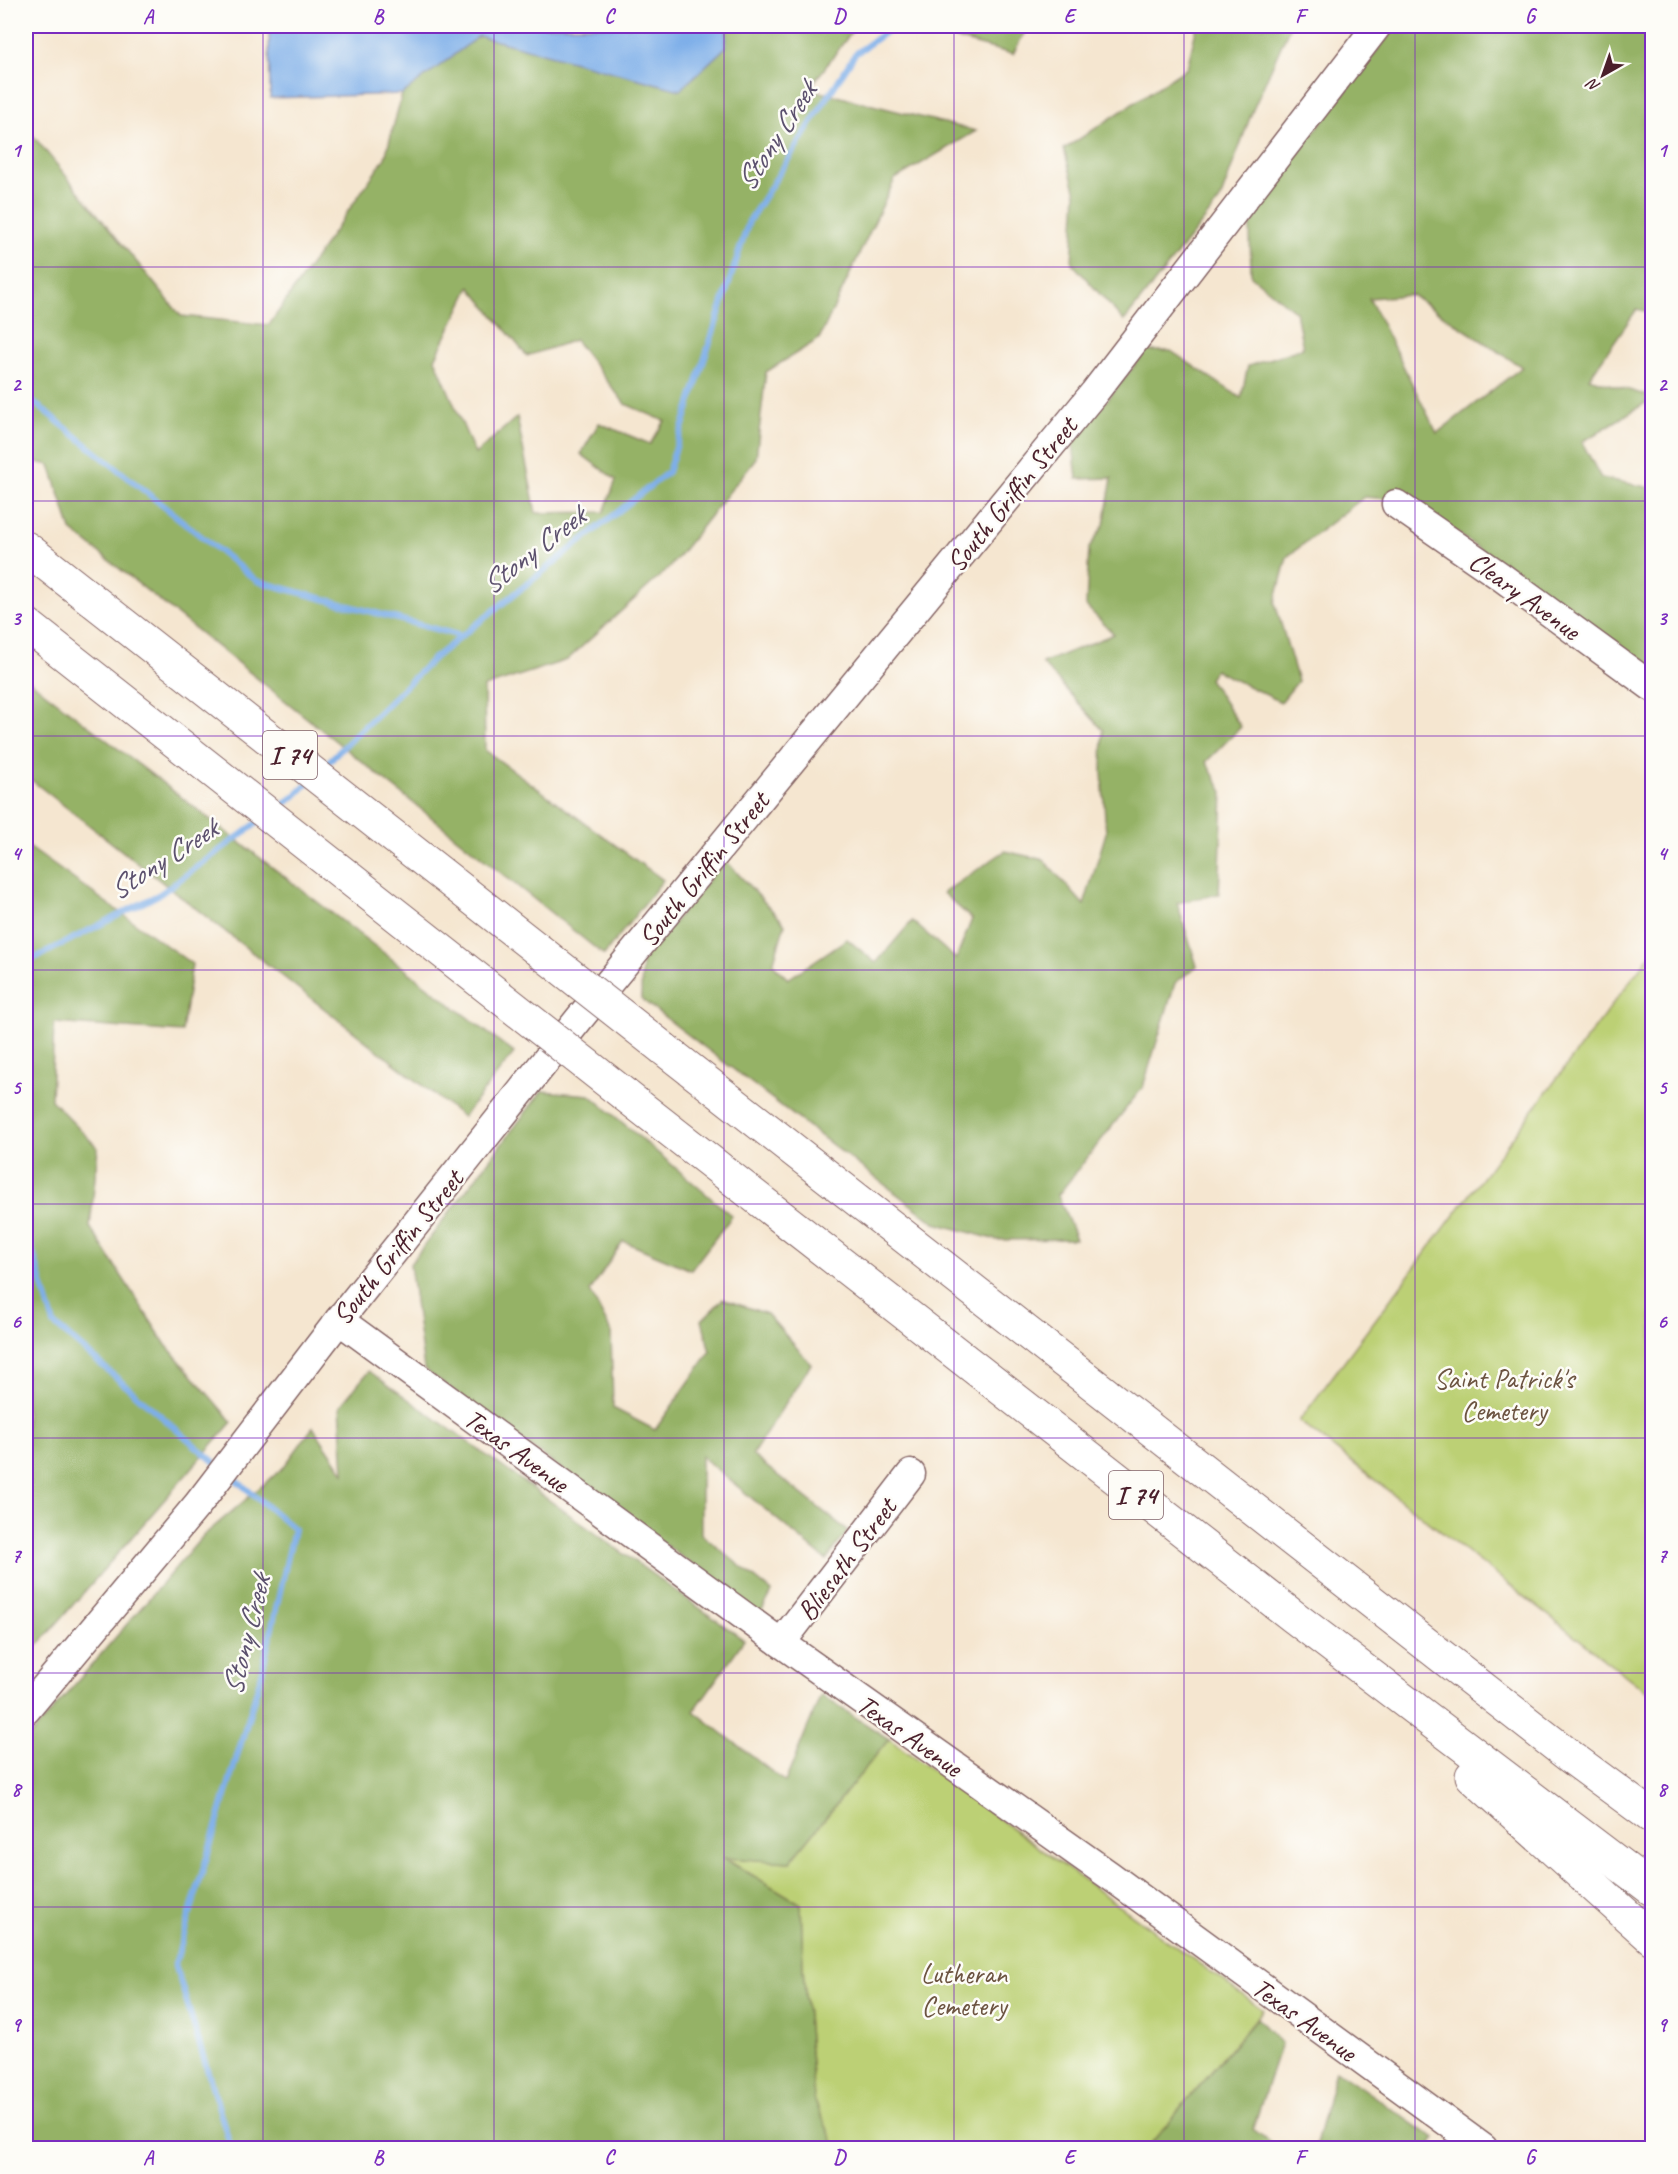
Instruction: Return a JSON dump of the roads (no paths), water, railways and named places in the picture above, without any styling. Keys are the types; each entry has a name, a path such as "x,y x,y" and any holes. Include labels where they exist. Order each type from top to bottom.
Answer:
{"highway":[{"name":"I 74","path":"26,548 1572,1758 1653,1817"},
{"name":"I 74","path":"26,624 1294,1617 1653,1889"},
{"path":"1294,1617 1653,1938"}],"street":[{"name":"South Griffin Street","path":"26,1710 225,1470 339,1320 579,1019 1094,393 1377,26"},
{"name":"Cleary Avenue","path":"1396,504 1653,687"},
{"name":"Texas Avenue","path":"339,1320 781,1643 1109,1875 1483,2148"},
{"name":"Bliesath Street","path":"781,1643 910,1474"}],"water":[{"path":"269,26 727,26 726,47 680,90 479,36 402,94 270,98"}],"waterway":[{"name":"Stony Creek","path":"321,769 434,658 668,472 749,221 855,54 894,26"},
{"path":"26,396 257,581 461,636"},
{"name":"Stony Creek","path":"277,809 308,783"},
{"name":"Stony Creek","path":"26,970 31,960 160,894 261,820"},
{"name":"Stony Creek","path":"26,1229 54,1324 219,1466"},
{"name":"Stony Creek","path":"229,1474 294,1529 261,1676 175,1964 231,2148"}],"park label":[{"name":"Saint Patrick's Cemetery","path":"1504,1394"},
{"name":"Lutheran Cemetery","path":"964,1989"}]}
